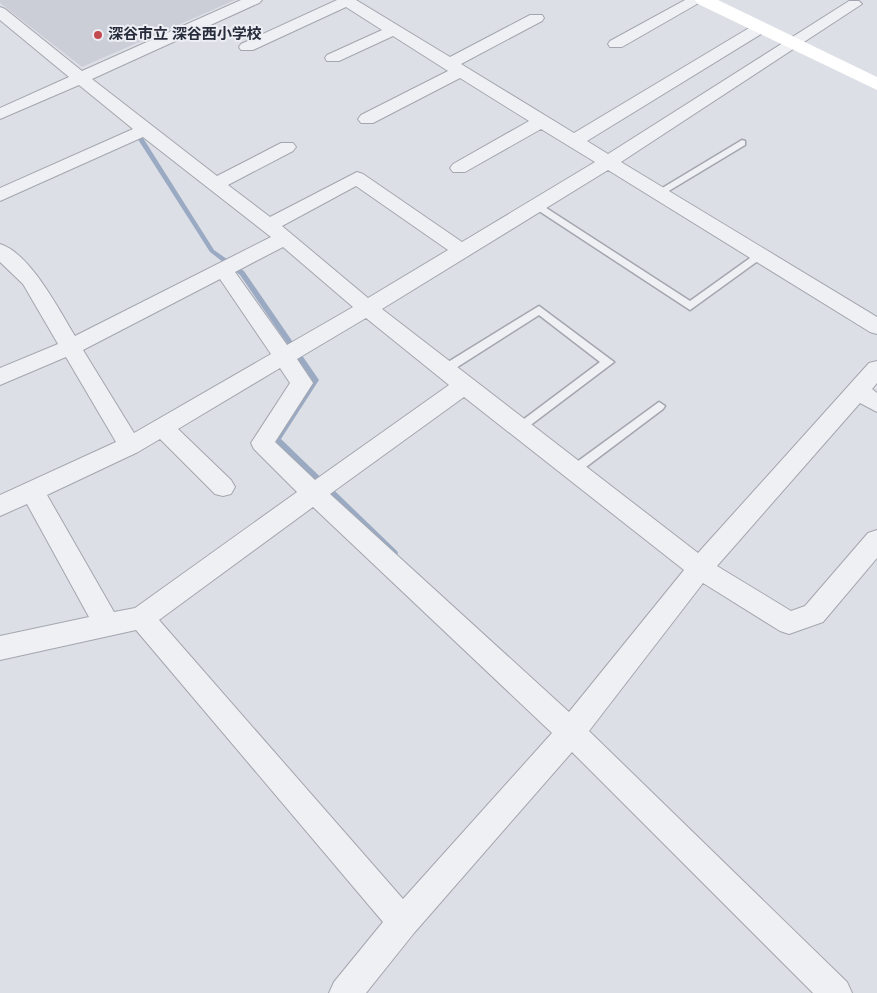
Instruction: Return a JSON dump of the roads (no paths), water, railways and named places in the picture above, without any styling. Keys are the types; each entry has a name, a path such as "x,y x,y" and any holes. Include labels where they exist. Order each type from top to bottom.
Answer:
{"street":[{"path":"0,114 254,0"},
{"path":"616,44 696,0"},
{"path":"704,0 877,84"},
{"path":"247,47 346,1 877,327"},
{"path":"0,506 130,446 367,308 608,162 792,42 854,4"},
{"path":"0,12 145,130 286,238 367,308 464,386 700,568 789,624 814,614 875,545"},
{"path":"367,119 536,18"},
{"path":"574,141 760,28"},
{"path":"333,58 394,30"},
{"path":"459,168 542,121"},
{"path":"0,195 145,130"},
{"path":"216,184 287,147"},
{"path":"269,225 357,178 462,251"},
{"path":"0,377 70,347 286,238"},
{"path":"0,251 30,279 130,446"},
{"path":"223,269 302,383 262,443 313,493 571,732 836,993"},
{"path":"345,993 403,922 571,732 700,568 877,369"},
{"path":"0,648 141,618 464,386"},
{"path":"858,391 877,404"},
{"path":"162,427 223,486"},
{"path":"32,491 107,626"},
{"path":"141,618 403,922"}],"lane":[{"path":"660,193 742,143"},
{"path":"537,205 690,306 761,256"},
{"path":"444,370 539,310 608,362 520,428"},
{"path":"574,470 659,406"}],"waterway":[{"path":"135,130 212,251 242,273 316,380 277,439 394,553"}],"place":[{"name":"深谷市立 深谷西小学校","path":"98,35"}]}
